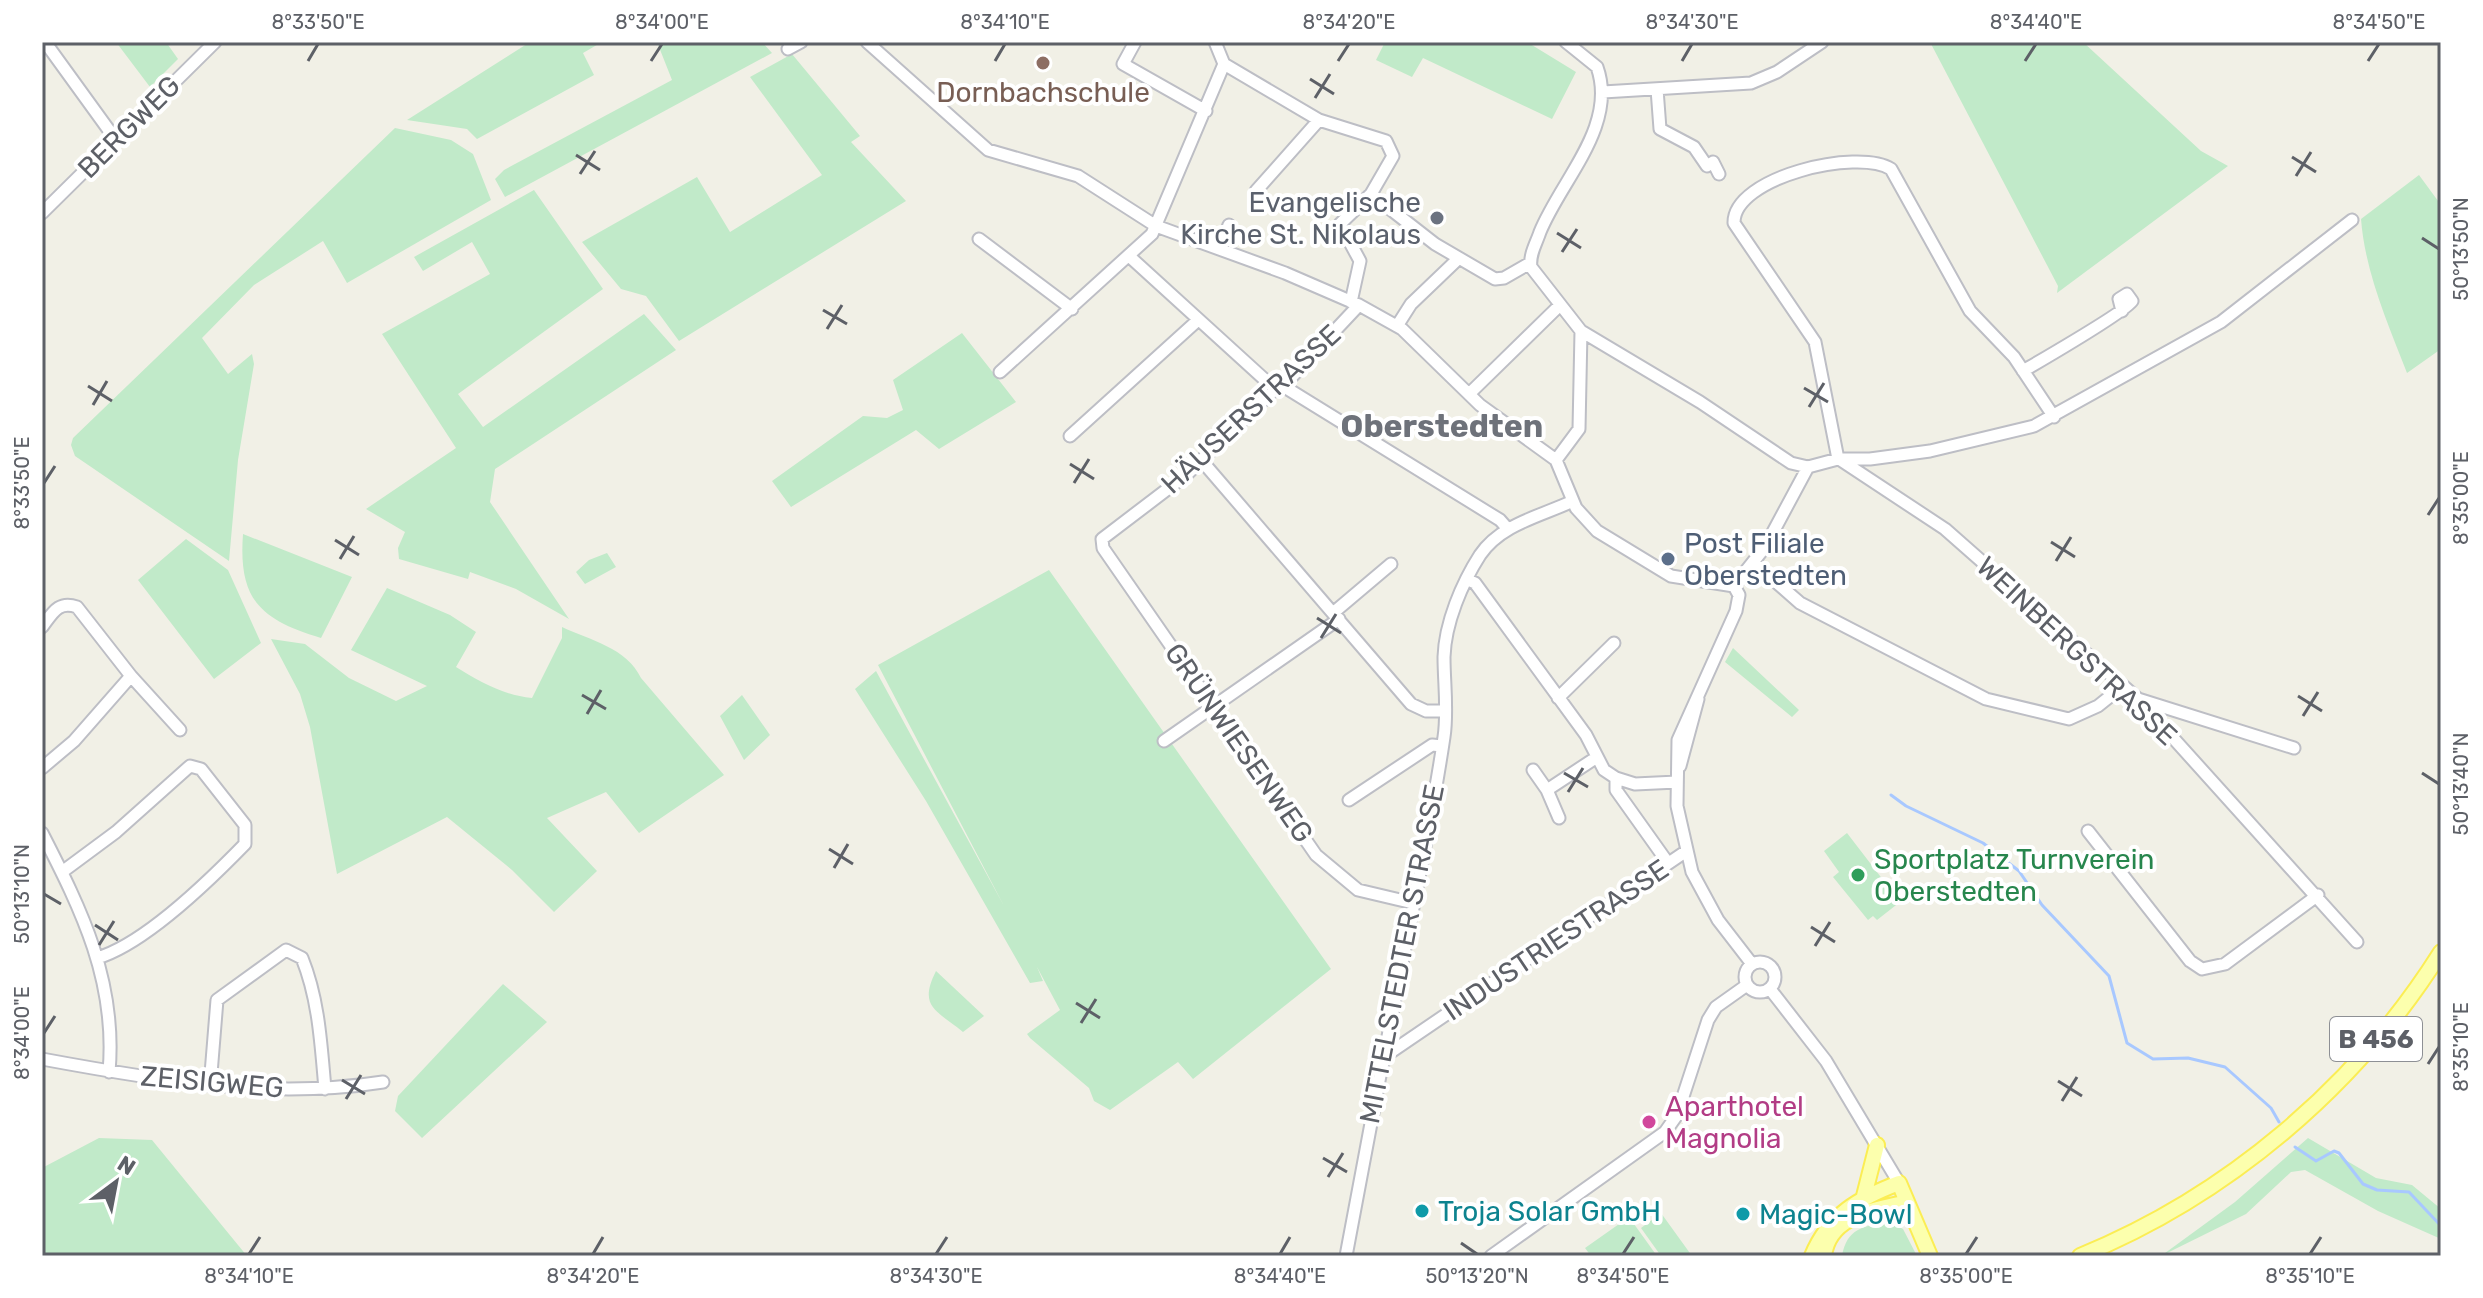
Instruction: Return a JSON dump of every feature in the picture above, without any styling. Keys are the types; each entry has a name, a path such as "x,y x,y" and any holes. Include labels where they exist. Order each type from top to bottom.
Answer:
{"main road":[{"name":"B 456","path":"2080,1256 2128,1234 2201,1193 2301,1117 2370,1046 2441,952"},
{"path":"1864,1196 1877,1145"},
{"path":"1812,1256 1831,1223 1864,1196 1899,1183 1930,1256"},
{"path":"1824,1256 1831,1236 1848,1219 1907,1202"},
{"path":"2109,1256 2128,1234"}],"street":[{"path":"45,42 116,140"},
{"name":"BERGWEG","path":"42,213 215,42"},
{"path":"788,49 801,42"},
{"path":"867,42 982,147 1078,176 1156,226 1355,304 1397,326 1469,394 1556,460 1573,501 1597,531 1661,572 1685,580 1734,586"},
{"path":"1135,42 1123,64 1206,111"},
{"path":"1215,42 1224,64 1319,120 1386,141 1393,156 1371,194 1340,224 1360,261 1355,304"},
{"path":"1371,194 1420,234 1495,279 1504,278 1530,263 1546,217 1595,127 1603,92 1592,60 1566,42"},
{"path":"1603,92 1742,85 1762,80 1822,42"},
{"path":"1000,372 1130,257 1156,226 1224,64"},
{"path":"1657,89 1663,132 1694,147 1707,166 1713,162 1719,174"},
{"path":"1256,191 1319,120"},
{"path":"1838,459 1815,342 1734,223 1741,203 1793,172 1835,163 1881,164 1891,169 1970,311 2023,371 2054,417"},
{"path":"1530,263 1559,306 1581,331 1700,402 1774,453 1791,463 1808,467 1838,459 1870,459 1930,451 2014,433 2054,417 2221,322 2352,220"},
{"path":"1220,249 1229,225"},
{"path":"979,239 1072,309"},
{"path":"1130,257 1197,321 1279,388 1482,508 1507,528"},
{"path":"1397,326 1411,304 1458,259"},
{"name":"HÄUSERSTRASSE","path":"1102,539 1202,461 1279,388 1355,304"},
{"path":"1469,394 1559,306"},
{"path":"2023,371 2122,311"},
{"path":"1070,436 1197,321"},
{"path":"1556,460 1577,434 1580,420 1581,331"},
{"name":"WEINBERGSTRASSE","path":"1838,459 1945,529 2138,699 2318,895 2357,942"},
{"path":"1202,461 1411,704 1426,711 1444,711"},
{"path":"1734,586 1753,562 1808,467"},
{"name":"MITTELSTEDTER STRASSE","path":"1346,1256 1379,1080 1388,1054 1387,1042 1442,746 1447,632 1468,580 1487,546 1507,528 1520,526 1573,501"},
{"name":"GRÜNWIESENWEG","path":"1102,539 1103,548 1316,855 1358,890 1413,903"},
{"path":"1753,562 1800,603 1986,699 2069,719 2098,706 2123,686"},
{"path":"1164,741 1336,616 1391,564"},
{"path":"1468,580 1475,583 1586,735 1604,770 1635,784 1677,782"},
{"path":"1734,586 1739,595 1736,611 1698,699 1691,705 1678,740 1679,826 1685,852 1718,920 1752,964"},
{"path":"42,627 58,607 68,604 77,607 131,676 180,730"},
{"path":"1558,698 1614,643"},
{"path":"42,768 74,741 131,676"},
{"path":"2138,699 2294,748"},
{"name":"MITTELSTEDTER STRASSE","path":"1349,800 1432,745 1442,746"},
{"path":"1547,790 1597,757"},
{"path":"62,872 116,832 190,766 201,769 247,830 245,844 212,878 130,942 111,954 97,958"},
{"path":"1533,770 1547,790 1559,818"},
{"path":"1616,778 1616,790 1668,863"},
{"path":"2088,831 2190,961 2202,969 2225,964 2318,895"},
{"path":"43,836 62,872 97,958 111,1021 109,1072"},
{"name":"INDUSTRIESTRASSE","path":"1388,1054 1685,852"},
{"path":"210,1086 217,1000 286,950 302,958 309,975 321,1038 325,1089"},
{"path":"1762,962 1771,966 1776,979 1770,989 1758,993 1747,985 1745,973 1752,964 1762,962"},
{"path":"1491,1256 1665,1132 1677,1115 1708,1020 1716,1007 1747,985"},
{"path":"1770,989 1826,1061 1899,1183"},
{"name":"ZEISIGWEG","path":"42,1059 210,1086 325,1089 383,1082"}],"green space":[{"path":"116,42 166,42 178,59 150,87"},
{"path":"530,42 602,42 583,53 594,75 477,139 467,129 407,120"},
{"path":"657,42 762,42 772,53 505,197 495,179 504,170 672,80"},
{"path":"1385,42 1527,42 1576,72 1552,119 1423,58 1412,77 1376,60"},
{"path":"1930,42 2083,42 2201,151 2228,166 2057,293 2058,286"},
{"path":"792,54 860,136 851,142 906,201 679,341 646,296 621,289 582,242 697,177 730,232 822,175 750,77"},
{"path":"395,128 451,140 473,154 491,200 347,283 323,241 254,285 202,338 228,374 252,354 254,364 238,460 229,561 75,456 71,445 73,438"},
{"path":"2419,175 2441,205 2441,349 2407,373 2372,278 2361,219"},
{"path":"534,190 603,289 458,394 483,427 644,314 676,350 495,469 490,502 569,619 516,589 470,572 468,579 399,559 398,548 405,532 366,509 456,448 382,334 490,274 472,242 423,271 414,257"},
{"path":"962,333 1016,402 939,449 916,430 791,507 772,481 863,416 887,418 903,410 893,380"},
{"path":"243,534 352,577 321,638 283,623 258,604 245,576"},
{"path":"186,539 228,570 261,643 214,679 138,580"},
{"path":"607,553 616,567 585,584 576,572 589,560"},
{"path":"1049,570 1331,969 1193,1079 1178,1062 1110,1110 1094,1101 1089,1088 1027,1034 1060,1010 1037,967 1043,981 1030,983 926,801 855,689 876,671 1004,906 878,665"},
{"path":"387,588 450,615 476,632 456,667 483,683 511,694 532,698 562,638 562,627 607,646 627,659 724,775 639,833 606,792 547,818 597,871 554,912 512,870 447,817 337,874 310,727 300,694 271,639 305,644 349,678 396,701 427,686 351,650"},
{"path":"1733,648 1799,710 1792,717 1725,662"},
{"path":"742,695 770,735 744,760 720,716"},
{"name":"Sportplatz Turnverein Oberstedten","path":"1847,833 1900,902 1877,920 1873,916 1868,920 1833,877 1839,872 1824,851"},
{"path":"936,971 984,1016 963,1032 933,1007 929,993"},
{"path":"503,984 547,1022 422,1138 395,1111 398,1096"},
{"path":"99,1138 152,1140 247,1256 42,1256 42,1168"},
{"path":"2308,1138 2376,1178 2412,1185 2441,1209 2441,1239 2378,1211 2305,1170 2291,1172 2246,1214 2161,1256 2235,1202"},
{"path":"1661,1213 1692,1256 1661,1256 1641,1228"},
{"path":"1629,1217 1657,1256 1591,1256 1585,1248"},
{"path":"1888,1221 1903,1229 1917,1256 1842,1256 1852,1234 1864,1227"}],"waterway":[{"path":"1891,795 1906,806 1983,843 2019,871 2042,905 2109,976 2127,1043 2153,1059 2188,1058 2225,1067 2271,1108 2279,1122"},
{"path":"2295,1147 2316,1161 2334,1151 2339,1153 2363,1184 2377,1190 2409,1192 2441,1226"}],"place":[{"name":"Dornbachschule","path":"1043,63"},
{"name":"Evangelische Kirche St. Nikolaus","path":"1437,218"},
{"name":"Post Filiale Oberstedten","path":"1668,559"},
{"name":"Sportplatz Turnverein Oberstedten","path":"1858,875"},
{"name":"Aparthotel Magnolia","path":"1649,1122"},
{"name":"Troja Solar GmbH","path":"1422,1211"},
{"name":"Magic-Bowl","path":"1743,1214"}],"district":[{"name":"Oberstedten","path":"1442,426"}]}
